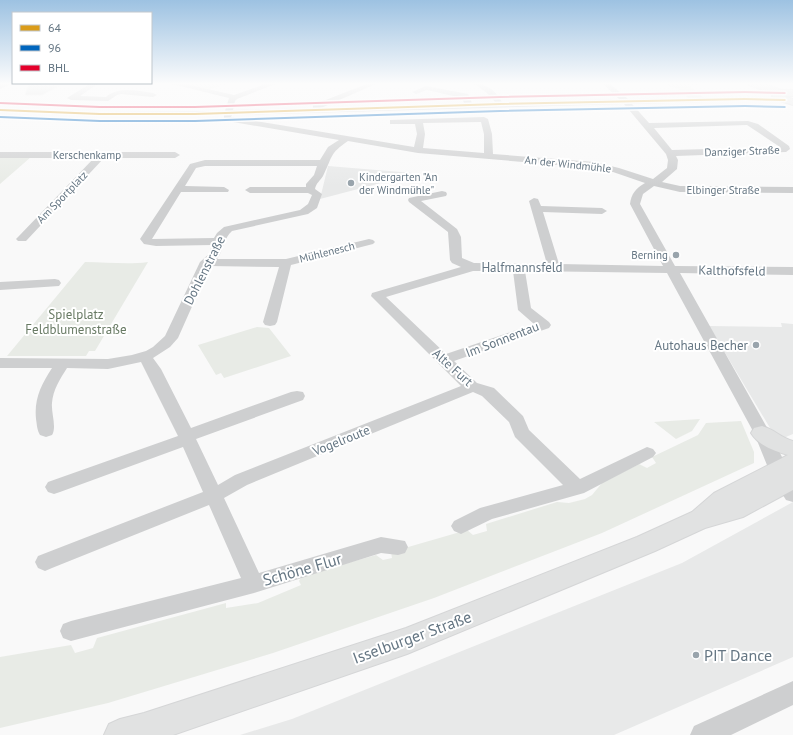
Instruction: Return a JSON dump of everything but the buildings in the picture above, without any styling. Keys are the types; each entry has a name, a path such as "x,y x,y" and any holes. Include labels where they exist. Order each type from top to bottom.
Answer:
{"main road":[{"path":"762,433 777,444 793,449"},
{"name":"Isselburger Straße","path":"120,735 144,729 408,640 646,544 698,520 734,510 788,478"}],"street":[{"name":"An der Windmühle","path":"228,117 229,119 418,150 594,165 654,182"},
{"path":"640,117 670,153 673,160 672,169 638,192 635,198 635,204 762,433 774,459 788,478"},
{"path":"393,122 484,119 488,134 488,156"},
{"path":"418,150 421,134 419,121"},
{"name":"Danziger Straße","path":"647,126 748,123 785,146 786,149 670,153"},
{"path":"250,190 310,190 311,184 318,176 331,149 346,139"},
{"name":"Kerschenkamp","path":"0,155 175,155"},
{"name":"Am Sportplatz","path":"22,239 102,155"},
{"path":"219,241 156,243 148,242 146,239 193,166 198,164 323,163"},
{"name":"Elbinger Straße","path":"654,182 670,188 695,190 793,190"},
{"path":"178,190 224,190"},
{"name":"Dohlenstraße","path":"0,363 108,364 144,356 165,346 171,338 206,262 214,255 222,235 228,229 304,212 313,206 317,194 310,190"},
{"path":"442,194 413,200 453,230 455,237 456,260 472,267"},
{"path":"554,267 535,205 602,211"},
{"name":"Mühlenesch","path":"206,262 286,263 369,242"},
{"name":"Mühlenesch","path":"270,322 286,263"},
{"name":"Halfmannsfeld","path":"377,296 472,267 671,269"},
{"name":"Im Sonnentau","path":"444,360 544,325 525,310 518,267"},
{"name":"Kalthofsfeld","path":"671,269 793,271"},
{"path":"0,286 55,283"},
{"name":"Alte Furt","path":"377,296 472,387 488,392 517,420 521,433 578,488"},
{"name":"Schöne Flur","path":"144,356 153,370 187,438 254,584 381,545 398,547"},
{"path":"46,431 42,407 48,384 62,364"},
{"name":"Vogelroute","path":"213,496 241,480 472,387"},
{"path":"54,486 297,396"},
{"path":"461,526 487,513 578,488 647,453"},
{"path":"45,562 213,496"},
{"path":"71,631 254,584"},
{"path":"703,735 793,693"}],"shaded area":[{"name":"Kindergarten \"An der Windmühle\"","path":"328,166 413,173 415,174 320,199"},
{"path":"781,323 793,324 793,434 781,439 773,433 709,326 782,327"},
{"path":"793,502 793,657 614,735 240,735 292,719 682,563"}],"green space":[{"path":"0,156 31,157 0,184"},
{"name":"Spielplatz Feldblumenstraße","path":"85,262 148,262 95,351 89,351 86,356 7,356"},
{"path":"257,327 269,328 291,356 224,378 221,373 216,375 198,345"},
{"path":"700,419 692,431 676,439 654,422"},
{"path":"741,421 754,452 754,463 602,533 434,598 273,653 108,703 0,728 0,657 71,645 75,653 93,648 97,638 226,603 226,608 258,603 301,585 299,581 302,576 376,555 383,560 392,558 391,552 467,530 473,535 487,531 486,524 557,502 569,503 585,499 592,495 602,483 639,464 647,468 656,463 652,457 698,435 706,423"}],"transit line":[{"name":"96","path":"8,117 100,121 195,121 308,117"}],"place":[{"name":"Kindergarten \"An der Windmühle\"","path":"351,183"},
{"name":"Berning","path":"676,255"},
{"name":"Autohaus Becher","path":"756,345"},
{"name":"PIT Dance","path":"696,655"}]}
